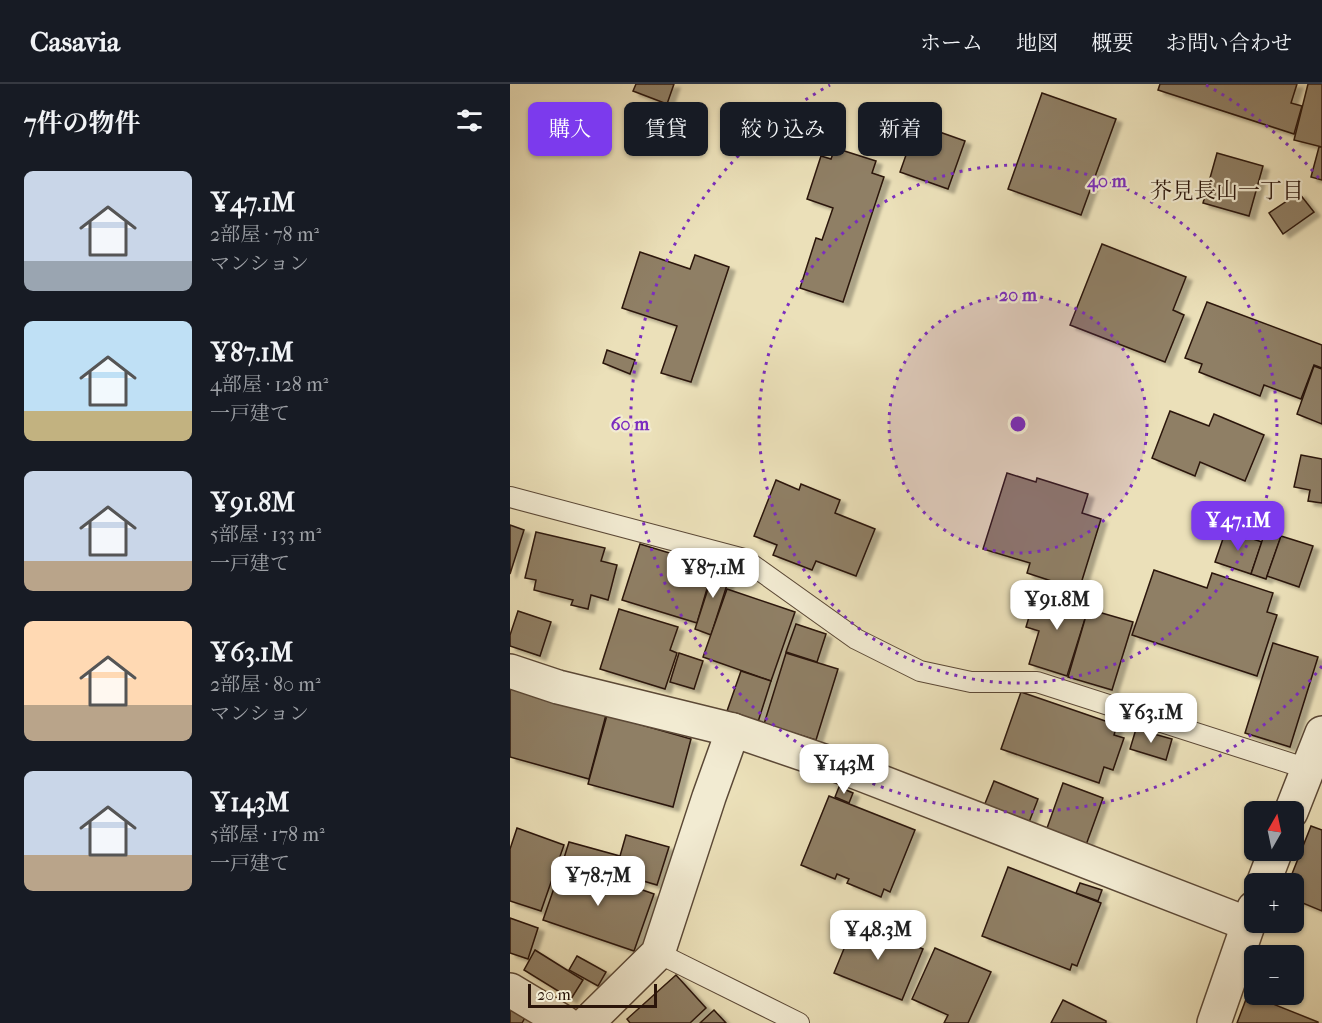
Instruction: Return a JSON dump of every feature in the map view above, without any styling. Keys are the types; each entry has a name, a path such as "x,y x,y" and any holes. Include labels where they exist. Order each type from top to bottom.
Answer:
{"street":[{"path":"510,671 558,687 733,730 853,771 1244,913"},
{"path":"587,1023 658,953 733,730"},
{"path":"1304,801 1308,769 1322,733"},
{"path":"1214,1023 1245,933"},
{"path":"510,990 565,1023"}],"lane":[{"path":"510,497 744,559 856,639 920,671 971,682 1037,682 1308,769"},
{"path":"658,953 799,1023"}],"building":[{"path":"636,84 674,84 668,102 633,91"},
{"path":"1160,84 1297,84 1291,103 1302,106 1294,134 1158,90"},
{"path":"1308,84 1322,84 1322,147 1294,140"},
{"path":"1042,93 1116,119 1081,215 1008,189"},
{"path":"942,133 965,141 948,189 900,172 906,156 942,156"},
{"path":"1319,147 1322,147 1322,180 1311,177"},
{"path":"846,151 876,161 872,173 884,177 843,302 800,288 816,238 822,240 833,208 807,199 821,156 831,159 832,156 846,156"},
{"path":"1217,153 1263,166 1249,216 1203,203"},
{"path":"1299,193 1314,212 1283,234 1269,213"},
{"path":"1102,244 1186,277 1173,310 1184,315 1165,362 1070,325"},
{"path":"640,252 690,269 695,255 729,267 691,382 661,373 677,326 622,308"},
{"path":"1207,302 1322,345 1322,368 1314,365 1301,399 1264,385 1260,396 1199,372 1202,364 1185,358"},
{"path":"607,350 635,360 630,374 603,363"},
{"path":"1314,366 1322,369 1322,424 1297,414"},
{"path":"1170,411 1209,426 1214,414 1264,435 1245,481 1200,462 1195,476 1152,458"},
{"path":"1301,455 1322,459 1322,503 1308,501 1310,490 1294,487"},
{"path":"1007,473 1036,482 1037,478 1088,494 1082,513 1101,519 1079,590 1027,573 1030,563 983,549"},
{"path":"776,480 799,490 801,484 840,500 835,513 875,529 856,576 816,561 812,570 773,555 777,545 754,536"},
{"path":"510,525 524,530 510,574"},
{"path":"1226,530 1262,542 1251,574 1215,562"},
{"path":"536,532 605,548 601,561 617,565 608,600 591,595 588,609 571,605 573,600 534,590 536,580 525,578"},
{"path":"1265,532 1281,537 1266,579 1251,574"},
{"path":"1281,536 1313,546 1299,587 1267,576"},
{"path":"640,544 699,562 697,570 711,575 697,623 622,600"},
{"path":"716,564 732,569 711,635 695,629"},
{"path":"1154,570 1207,588 1212,573 1273,593 1267,612 1277,615 1257,676 1132,635"},
{"path":"727,589 795,612 771,681 703,657"},
{"path":"1051,590 1090,603 1067,676 1029,664 1039,631 1026,627 1035,597 1048,602"},
{"path":"619,609 678,627 670,650 677,653 665,689 600,669"},
{"path":"1088,609 1133,622 1112,690 1068,677"},
{"path":"518,611 551,622 540,656 510,646 510,635"},
{"path":"796,624 826,634 817,662 786,652"},
{"path":"1273,643 1318,657 1290,747 1245,733"},
{"path":"679,653 703,661 694,689 670,682"},
{"path":"786,653 838,669 816,740 764,724"},
{"path":"741,671 771,681 758,722 727,711"},
{"path":"510,688 607,711 589,779 510,757"},
{"path":"1021,692 1117,725 1114,735 1124,738 1113,770 1104,767 1099,783 1001,749"},
{"path":"607,715 691,739 673,807 588,784"},
{"path":"1136,729 1172,739 1166,760 1130,749"},
{"path":"994,781 1038,799 1028,825 984,806"},
{"path":"1063,783 1103,798 1086,845 1046,831"},
{"path":"839,787 853,793 849,803 835,797"},
{"path":"829,796 915,830 890,892 884,889 881,897 847,883 849,879 837,874 835,879 801,865"},
{"path":"1311,826 1322,830 1322,911 1304,904 1304,873 1292,873 1297,861 1304,861 1304,844"},
{"path":"517,828 564,845 541,911 510,901 510,849"},
{"path":"626,835 669,847 657,885 564,858 569,842 620,856"},
{"path":"563,862 654,894 634,951 543,920"},
{"path":"1008,867 1101,903 1077,966 1072,964 1070,970 982,936"},
{"path":"1080,883 1102,890 1098,901 1076,893"},
{"path":"510,918 538,928 528,959 510,953"},
{"path":"855,922 923,949 902,1000 834,973"},
{"path":"935,948 991,972 968,1023 944,1023 948,1015 912,999"},
{"path":"535,950 583,980 571,999 524,970"},
{"path":"577,956 606,972 598,986 569,970"},
{"path":"676,975 706,1008 690,1023 630,1023 627,1019"},
{"path":"1063,1000 1106,1021 1106,1023 1051,1023"},
{"path":"1244,1005 1276,1005 1318,1022 1318,1023 1237,1023"},
{"path":"510,1007 526,1016 522,1023 510,1023"},
{"path":"714,1010 726,1023 700,1023"}],"district":[{"name":"芥見長山一丁目","path":"1227,191"}]}
